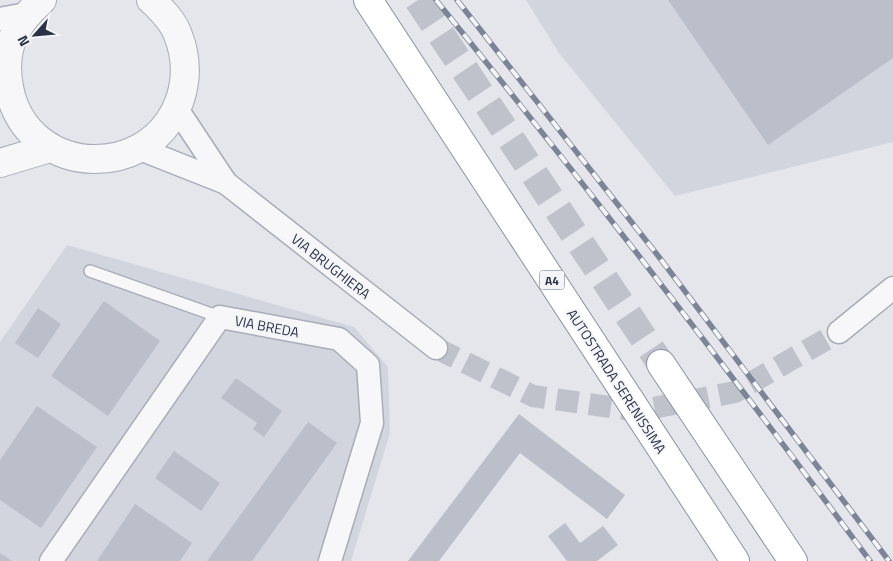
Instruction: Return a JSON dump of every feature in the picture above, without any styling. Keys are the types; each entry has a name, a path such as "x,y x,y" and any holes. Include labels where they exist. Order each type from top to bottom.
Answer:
{"highway":[{"name":"AUTOSTRADA SERENISSIMA","path":"368,0 736,561"},
{"path":"661,364 793,561"}],"street":[{"path":"23,11 3,67 11,98 21,119 34,135 50,148 79,159 110,160 140,149 162,132 177,109 185,84 185,59 178,34 164,12 151,0"},
{"name":"VIA BRUGHIERA","path":"177,109 226,183"},
{"path":"0,157 21,119"},
{"path":"0,163 50,148"},
{"name":"VIA BRUGHIERA","path":"140,149 226,183 436,348"},
{"path":"839,332 893,288"},
{"name":"VIA BREDA","path":"51,561 220,317 339,339 368,365 372,423 330,561"}],"lane":[{"path":"90,271 220,317"}],"shaded area":[{"path":"526,0 893,0 893,142 675,196 559,53"},
{"path":"67,245 354,327 388,367 390,433 351,561 0,561 0,342"}],"building":[{"path":"668,0 893,0 893,58 768,145"},
{"path":"104,301 160,341 108,416 51,376"},
{"path":"38,308 61,324 38,358 15,343"},
{"path":"236,378 282,411 264,437 253,429 257,423 221,398"},
{"path":"37,406 97,447 41,528 0,500 0,460"},
{"path":"519,414 625,495 607,519 520,453 439,561 408,561"},
{"path":"308,422 337,443 252,561 207,561"},
{"path":"174,451 220,483 201,511 155,478"},
{"path":"135,504 192,543 180,561 97,561"},
{"path":"565,523 580,543 603,526 618,545 597,561 567,561 548,536"},
{"path":"0,553 12,561 0,561"}],"tunnel":[{"path":"418,0 661,364"},
{"path":"436,348 533,396 638,411 735,392 839,332"}],"railway":[{"path":"436,0 656,278 870,561"},
{"path":"457,0 659,257 889,561"}]}
